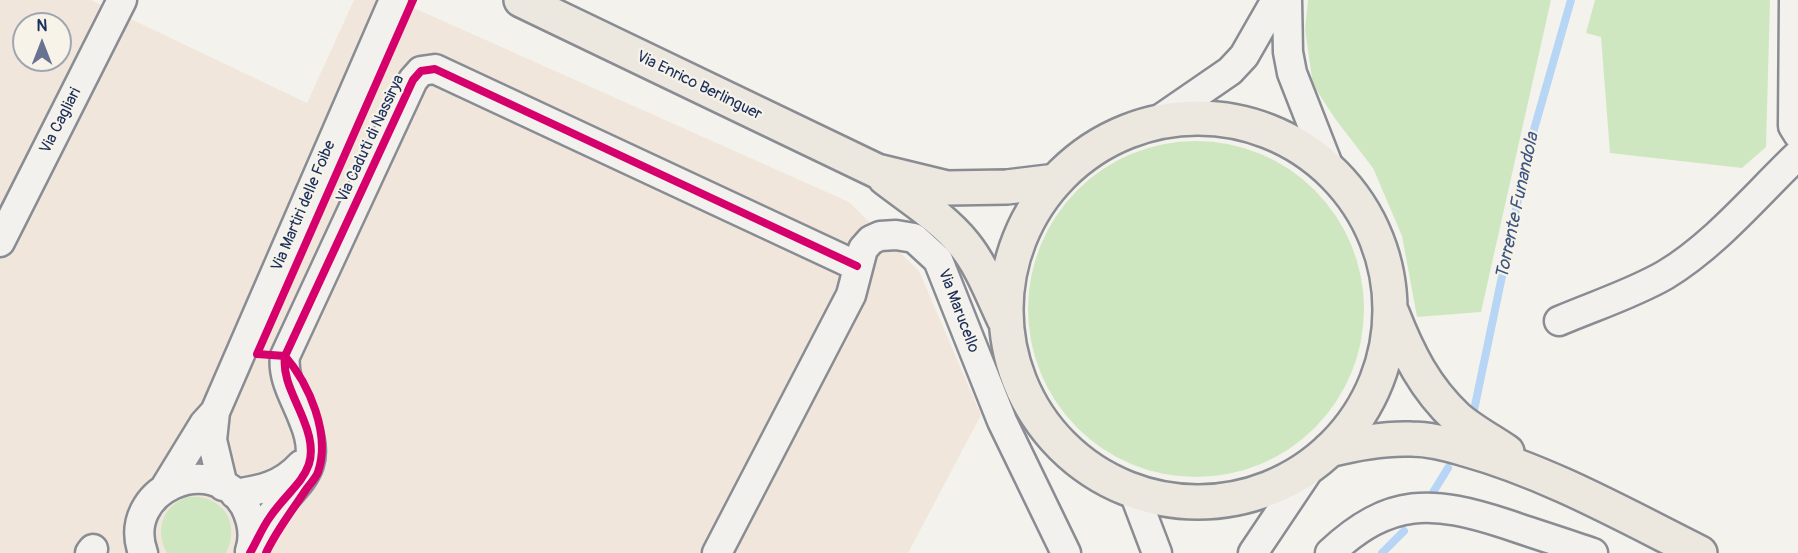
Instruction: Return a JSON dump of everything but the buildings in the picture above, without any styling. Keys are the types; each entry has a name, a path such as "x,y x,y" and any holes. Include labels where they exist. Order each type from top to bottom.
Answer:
{"main road":[{"name":"Via Enrico Berlinguer","path":"520,0 877,171 947,188 1007,187 1056,181"},
{"name":"Via Enrico Berlinguer","path":"877,171 951,229 982,270 1007,327 1016,369 1034,409 1046,427 1077,458 1094,471 1133,490 1189,501 1218,500 1273,486 1322,456 1356,420 1375,385 1387,348 1390,310 1384,259 1371,226 1353,196 1330,170 1283,138 1247,125 1210,119 1153,124 1100,146 1056,181 1040,202 1016,249 1010,274 1007,327"},
{"name":"Via Enrico Berlinguer","path":"1390,310 1409,358 1435,396 1459,419 1536,472 1700,553"},
{"name":"Via Enrico Berlinguer","path":"1322,456 1384,440 1438,441 1536,472"}],"street":[{"name":"Via Cagliari","path":"0,243 122,0"},
{"name":"Via Martiri delle Foibe","path":"250,553 251,521 241,499 229,490 212,440 215,412 394,0"},
{"path":"1153,124 1230,70 1244,56 1275,0"},
{"path":"1287,0 1288,52 1292,73 1330,170"},
{"path":"1794,0 1793,126 1798,134"},
{"name":"Via Caduti di Nassirya","path":"250,553 270,516 306,474 309,432 283,371 285,356 413,80 416,75 428,69 446,74 857,266"},
{"path":"1559,321 1646,285 1667,273 1708,241 1798,155"},
{"name":"Via Marucello","path":"717,553 851,295 863,249 871,240 896,235 914,238 938,260 1002,421 1066,553"},
{"name":"Via Martiri delle Foibe","path":"142,553 139,529 144,512 153,498 166,486 204,423 215,412"},
{"path":"166,486 181,480 198,478 229,490 270,488 283,481 309,454"},
{"path":"1253,553 1322,456"},
{"path":"1133,490 1157,553"},
{"path":"1330,553 1348,536 1385,515 1408,508 1434,506 1471,513 1593,553"}],"shaded area":[{"path":"0,0 91,0 307,103 354,0 396,0 849,202 919,271 981,415 908,553 0,553"}],"green space":[{"path":"1308,0 1551,0 1481,312 1417,317 1402,236 1373,168 1336,120 1313,85 1305,29"},
{"path":"1595,0 1770,0 1766,147 1742,168 1610,153 1601,37 1586,33"},
{"path":"1196,141 1245,149 1275,161 1302,179 1326,203 1351,245 1360,276 1364,309 1356,358 1344,388 1326,415 1302,439 1260,464 1229,473 1196,477 1147,469 1117,457 1090,439 1066,415 1041,373 1032,342 1028,309 1036,260 1048,230 1066,203 1090,179 1132,154 1163,145"},
{"path":"187,497 210,500 225,512 230,521 231,531 226,553 167,553 161,536 163,520 172,506"}],"waterway":[{"name":"Torrente Funandola","path":"1473,415 1529,147 1571,0"},
{"name":"Torrente Funandola","path":"1432,494 1448,468"},
{"name":"Torrente Funandola","path":"1382,553 1404,531"}],"cycle path":[{"path":"266,553 279,529 317,474 322,442 315,410 294,367 285,356 257,354 413,0"},
{"path":"250,553 267,521 297,485 309,465 310,438 288,381 285,356 413,80 421,71 435,69 857,266"}]}
